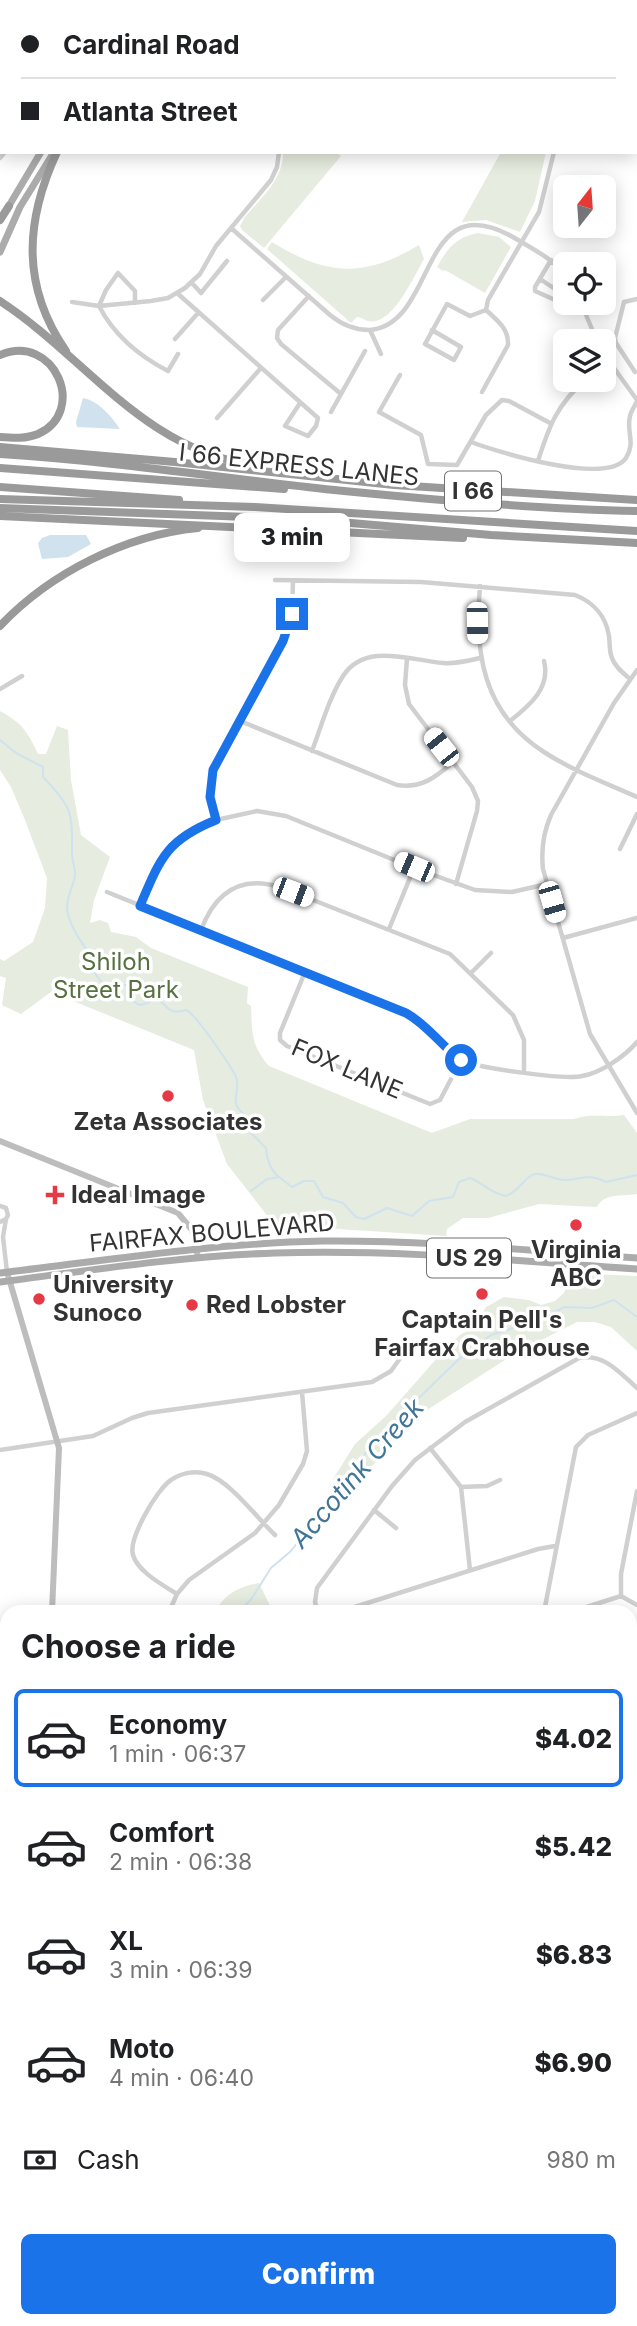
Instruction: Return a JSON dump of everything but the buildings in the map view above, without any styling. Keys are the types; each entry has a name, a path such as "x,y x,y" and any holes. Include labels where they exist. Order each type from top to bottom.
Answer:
{"highway":[{"path":"54,154 36,205 32,240 33,264 36,284 46,314 76,365"},
{"path":"0,221 9,206"},
{"path":"0,301 42,332 76,365 135,414 181,440 224,458 309,476"},
{"path":"0,355 21,350 42,357 55,369 63,392 58,414 45,430 24,438 0,438"},
{"name":"I 66","path":"0,447 472,491 637,500"},
{"name":"I 66 EXPRESS LANES","path":"0,454 147,467 332,490 467,502 637,511"},
{"path":"0,468 332,490"},
{"path":"0,488 255,507"},
{"name":"I 66 EXPRESS LANES","path":"0,499 255,507 637,531"},
{"name":"I 66","path":"0,509 304,519 637,543"},
{"path":"0,516 463,538 568,540"},
{"path":"0,626 47,587 103,555 161,534 236,526"}],"main road":[{"path":"9,206 40,154"},
{"path":"0,252 24,200 54,154"},
{"name":"FAIRFAX BOULEVARD","path":"0,1282 6,1276 281,1242 357,1241 637,1258"},
{"name":"FAIRFAX BOULEVARD","path":"197,1253 360,1252 637,1269"}],"street":[{"path":"565,0 574,0"},
{"path":"72,302 99,306 163,299 192,283 230,228 271,180 279,154"},
{"path":"486,310 488,300 522,242 543,199 554,154"},
{"path":"230,228 345,325 358,329 370,330 387,325 400,314 440,246 456,231 471,225 486,225 505,232 551,260 535,287 535,291 555,300 558,291 540,279"},
{"path":"192,283 201,293 228,261"},
{"path":"99,306 118,273 135,291 135,303"},
{"path":"263,300 286,277"},
{"path":"177,293 318,418 316,426 308,436 285,425 300,403"},
{"path":"309,296 278,330 278,338 281,344 341,394"},
{"path":"635,372 616,343 624,302 637,299"},
{"path":"432,330 461,347 454,360 425,344 432,330 447,304 470,316 486,310"},
{"path":"99,306 107,321 119,334 136,351 159,366 168,371 178,354"},
{"path":"482,392 508,345 509,337 500,322 486,310"},
{"path":"175,339 198,313"},
{"path":"370,330 381,354"},
{"path":"331,412 365,351"},
{"path":"217,418 260,369"},
{"path":"471,442 505,455 581,469 606,468 624,461 632,448 629,417 637,401 616,374"},
{"path":"400,375 379,412 421,435 428,464 457,465 486,415 502,400 509,401 550,423"},
{"path":"538,461 550,423 572,392"},
{"path":"275,580 421,582 562,592 583,598 595,607 603,618 609,636 611,657 630,679"},
{"path":"216,820 210,797 211,778 216,763 288,632 292,614 293,581"},
{"path":"480,586 477,623 480,658 492,692 510,722 536,746 637,797"},
{"path":"312,751 339,683 351,667 362,659 374,656 450,663 480,658"},
{"path":"407,658 405,678 409,704 475,792 478,804 456,884"},
{"path":"510,722 531,704 542,688 546,675 544,661"},
{"path":"637,670 614,703 551,815 544,834 542,859 587,1026 637,1113"},
{"path":"0,689 22,676"},
{"path":"240,721 391,783 405,786 428,782 453,762"},
{"path":"140,906 156,868 169,850 188,833 216,820 250,811 276,813 475,890 521,891 547,884"},
{"path":"620,849 637,814"},
{"path":"389,929 414,867"},
{"path":"201,930 210,910 222,896 239,886 258,883 280,887 450,954 472,972 518,1022 526,1049 524,1072"},
{"path":"107,892 410,1015 461,1060 482,1067 581,1077 607,1065 637,1042"},
{"path":"563,938 637,918"},
{"path":"472,972 491,953"},
{"name":"FOX LANE","path":"305,972 281,1029 280,1040 287,1046 430,1104 440,1100 461,1060"},
{"path":"629,1101 637,1096"},
{"path":"0,1141 176,1211 190,1225 197,1253"},
{"path":"0,1206 7,1210 1,1235 6,1276 58,1442 52,1605"},
{"path":"0,1450 93,1436 148,1413 378,1380 391,1371 406,1350"},
{"path":"316,1605 317,1588 401,1475 430,1448 465,1422 579,1358 591,1357 606,1362 637,1388"},
{"path":"172,1605 177,1594 193,1576 264,1525 279,1504 306,1456 307,1435 302,1392"},
{"path":"545,1605 576,1447 588,1435 637,1413"},
{"path":"430,1448 461,1488 470,1570"},
{"path":"177,1594 141,1568 132,1550 137,1531 159,1491 167,1482 189,1473 211,1476 222,1483 275,1535"},
{"path":"461,1488 487,1486 500,1480"},
{"path":"621,1596 621,1574 637,1494"},
{"path":"373,1510 396,1528"},
{"path":"361,1605 555,1546"},
{"path":"593,1605 621,1596 637,1605"}],"green space":[{"path":"283,154 341,156 264,248 240,226 275,180"},
{"path":"500,154 546,154 535,201 520,232 486,220 462,222"},
{"path":"478,233 499,237 511,247 485,293 437,267 453,245 464,237"},
{"path":"272,242 328,267 363,268 399,256 419,245 424,259 394,309 377,321 357,317 351,323 267,249"},
{"name":"Shiloh Street Park","path":"0,711 24,729 38,754 46,754 57,726 68,730 71,780 81,835 110,857 94,900 90,923 100,920 108,923 111,932 136,937 151,948 248,987 247,1003 251,1006 254,1038 259,1052 269,1066 432,1133 470,1119 574,1119 624,1115 637,1133 637,1194 609,1197 597,1207 539,1204 488,1218 463,1218 447,1229 446,1236 322,1228 279,1231 227,1164 203,1100 194,1050 51,992 21,1014 2,1005 6,978 0,976 0,959 4,961 33,942 45,908 47,878 11,787 0,770"},
{"path":"571,1273 637,1276 637,1351 611,1327 595,1322 577,1322 516,1353 430,1408 400,1434 350,1491 333,1479 355,1444 386,1416 446,1348 475,1326 486,1307 504,1297 529,1300 541,1305 555,1301 564,1293"},
{"path":"259,1583 270,1605 220,1605 233,1592"}],"water":[{"path":"83,398 100,406 120,429 77,427"},
{"path":"50,535 86,535 91,544 68,557 42,559 38,543"}],"waterway":[{"path":"0,740 16,753 43,767 43,777 61,797 69,812 75,873 67,908 75,931 91,956 96,975 105,985 128,985 133,1001 139,1005 148,1003 154,997 171,1010 186,1010 191,1013 236,1077 237,1107 248,1117 248,1130 266,1148 269,1164 279,1177"},
{"path":"251,1191 267,1179 279,1177 292,1187 304,1181 314,1181 323,1197 343,1203 356,1217 364,1219 387,1208 412,1216 429,1201 453,1197 459,1182 470,1178 506,1196 535,1174 565,1180 591,1177 606,1182 637,1175"},
{"name":"Accotink Creek","path":"246,1605 271,1568 291,1551 338,1495 357,1463 393,1423 459,1359 491,1335 532,1322 565,1307 592,1308 614,1300 637,1317"}],"place":[{"name":"Zeta Associates","path":"168,1096"},
{"name":"Ideal Image","path":"55,1195"},
{"name":"Virginia ABC","path":"576,1225"},
{"name":"Captain Pell's Fairfax Crabhouse","path":"482,1294"},
{"name":"University Sunoco","path":"39,1299"},
{"name":"Red Lobster","path":"192,1305"}],"route":[{"path":"292,614 288,632 213,770 210,797 216,820 188,833 169,850 156,868 140,906 406,1013 421,1023 461,1060"}]}
